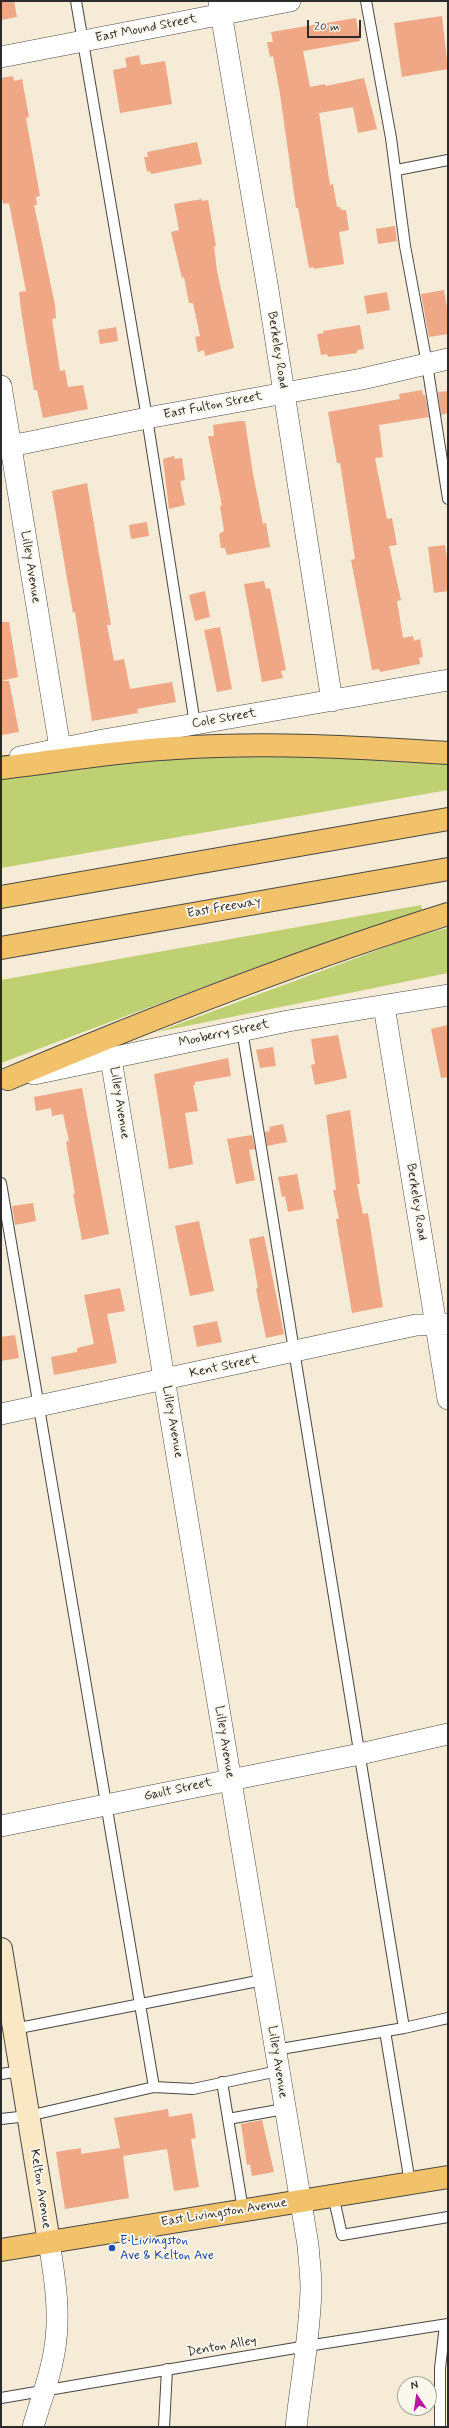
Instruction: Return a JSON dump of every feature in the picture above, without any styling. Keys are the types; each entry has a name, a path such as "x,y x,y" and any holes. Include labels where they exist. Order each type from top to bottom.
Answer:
{"main road":[{"path":"1,768 138,751 217,746 354,747 448,753"},
{"path":"1,897 448,819"},
{"name":"East Freeway","path":"1,948 448,869"},
{"path":"4,1080 116,1034 249,983 394,931 448,914"},
{"name":"Kelton Avenue","path":"1,1949 11,2073 28,2116 49,2242"},
{"name":"East Livingston Avenue","path":"1,2250 448,2177"}],"street":[{"name":"East Mound Street","path":"1,57 83,42 220,8 290,1"},
{"name":"Berkeley Road","path":"220,8 284,392 332,700"},
{"name":"East Fulton Street","path":"6,447 147,418 362,379 448,360"},
{"name":"Lilley Avenue","path":"1,386 6,447 60,748"},
{"name":"Cole Street","path":"1,761 60,748 448,680"},
{"name":"Mooberry Street","path":"4,1080 111,1059 288,1020 448,995"},
{"name":"Berkeley Road","path":"384,1006 442,1324 448,1399"},
{"name":"Lilley Avenue","path":"111,1059 299,2201 308,2245 311,2288 307,2346 296,2427"},
{"name":"Kent Street","path":"1,1414 416,1325 442,1324"},
{"name":"Gault Street","path":"1,1826 360,1754 448,1734"},
{"name":"Kelton Avenue","path":"33,2427 54,2353 57,2319 56,2285 49,2242"}],"lane":[{"path":"76,1 147,418 195,724"},
{"path":"366,1 397,170 405,246 427,364 448,499"},
{"path":"397,170 448,160"},
{"path":"242,1030 404,2028"},
{"path":"1,1183 154,2087"},
{"path":"8,2031 263,1980"},
{"path":"275,2050 404,2028 448,2018"},
{"path":"386,2031 410,2183"},
{"path":"1,2119 28,2116 154,2087 194,2089 222,2082 278,2072"},
{"path":"222,2082 243,2210"},
{"path":"228,2119 284,2109"},
{"path":"333,2195 342,2234 448,2217"},
{"path":"440,2427 440,2368 447,2325"},
{"name":"Denton Alley","path":"1,2398 307,2346 447,2325"},
{"path":"164,2427 167,2369"}],"green space":[{"path":"231,756 323,756 448,764 448,790 1,868 1,777 112,763"},
{"path":"421,905 423,912 251,969 1,1063 1,980"},
{"path":"448,928 448,973 157,1032 413,937"}],"building":[{"path":"1,1 14,1 17,17 1,20"},
{"path":"442,16 448,69 402,77 394,23"},
{"path":"356,18 360,41 303,51 310,87 325,84 326,86 364,78 377,129 358,133 353,107 319,113 330,185 333,184 337,207 340,207 341,210 346,210 349,230 339,232 344,264 314,269 314,267 309,268 298,208 296,208 280,94 273,56 270,57 267,42 273,42 271,32"},
{"path":"139,55 141,65 165,61 172,104 120,113 113,70 127,67 125,58"},
{"path":"13,76 14,81 22,79 29,117 26,118 40,196 36,197 37,205 34,205 55,305 56,318 52,319 60,371 65,370 68,387 83,385 88,409 43,418 37,390 34,390 22,317 19,292 26,291 9,203 3,204 1,193 1,78"},
{"path":"197,142 202,164 151,174 150,171 147,172 144,157 148,157 147,152"},
{"path":"202,199 202,201 208,200 216,246 214,246 217,271 234,348 205,356 204,350 198,352 195,337 200,336 193,303 189,303 184,277 182,278 171,232 179,230 174,204"},
{"path":"395,226 397,241 378,244 376,229"},
{"path":"444,290 448,314 448,334 429,337 421,294"},
{"path":"387,292 390,310 367,314 364,296"},
{"path":"360,325 364,349 357,350 357,353 328,357 327,354 321,355 317,334 324,333 323,331"},
{"path":"116,327 118,341 100,344 98,330"},
{"path":"422,390 423,395 425,395 429,417 379,425 383,457 375,458 387,519 392,518 397,545 389,546 401,600 397,601 403,638 413,636 414,641 420,639 423,657 419,658 420,664 380,672 379,669 372,670 351,560 355,559 340,463 337,463 328,412 400,399 399,394"},
{"path":"448,391 448,413 441,415 438,392"},
{"path":"245,421 253,474 263,524 266,523 270,547 227,555 225,548 221,548 219,534 224,531 220,506 222,506 208,436 214,436 213,425"},
{"path":"174,456 175,459 182,458 185,480 180,481 185,505 169,509 163,459"},
{"path":"87,483 111,625 107,625 114,661 124,659 130,689 172,682 176,702 137,709 138,713 92,721 75,612 73,613 52,491"},
{"path":"147,522 149,536 131,539 129,525"},
{"path":"445,545 448,565 448,591 434,593 428,547"},
{"path":"264,581 266,589 270,588 286,670 281,671 283,678 262,682 244,584"},
{"path":"205,591 210,617 195,621 189,595"},
{"path":"1,622 9,622 18,677 1,681"},
{"path":"220,627 232,689 217,692 204,630"},
{"path":"1,681 9,681 19,732 1,735"},
{"path":"448,1025 448,1077 441,1078 431,1029"},
{"path":"338,1035 347,1078 315,1085 311,1065 315,1064 311,1039"},
{"path":"273,1047 276,1066 260,1068 256,1050"},
{"path":"228,1058 231,1076 195,1082 195,1085 193,1085 198,1111 185,1113 193,1164 169,1169 154,1074"},
{"path":"82,1088 109,1234 82,1240 73,1194 75,1194 66,1142 69,1141 63,1114 52,1116 51,1108 36,1111 34,1097"},
{"path":"350,1110 360,1184 357,1184 363,1214 368,1213 383,1307 352,1313 336,1219 339,1219 333,1190 336,1190 326,1115"},
{"path":"283,1124 287,1142 267,1146 265,1132 270,1131 269,1127"},
{"path":"252,1135 255,1149 249,1150 255,1180 236,1184 227,1139"},
{"path":"297,1174 304,1209 288,1212 285,1196 282,1197 278,1177"},
{"path":"33,1203 36,1221 15,1225 12,1206"},
{"path":"199,1221 214,1291 190,1296 175,1226"},
{"path":"264,1236 284,1334 266,1338 256,1289 258,1288 249,1239"},
{"path":"120,1288 125,1311 107,1314 117,1363 54,1375 51,1357 77,1352 77,1348 94,1344 84,1295"},
{"path":"217,1321 222,1342 197,1347 193,1326"},
{"path":"15,1335 19,1358 1,1361 1,1337"},
{"path":"168,2109 169,2117 192,2113 196,2138 191,2139 199,2187 174,2191 167,2149 123,2156 129,2198 65,2209 56,2152 81,2148 81,2154 120,2148 114,2118"},
{"path":"262,2120 274,2172 252,2176 250,2164 247,2165 241,2124"}],"place":[{"name":"E Livingston Ave & Kelton Ave","path":"112,2248"}]}
